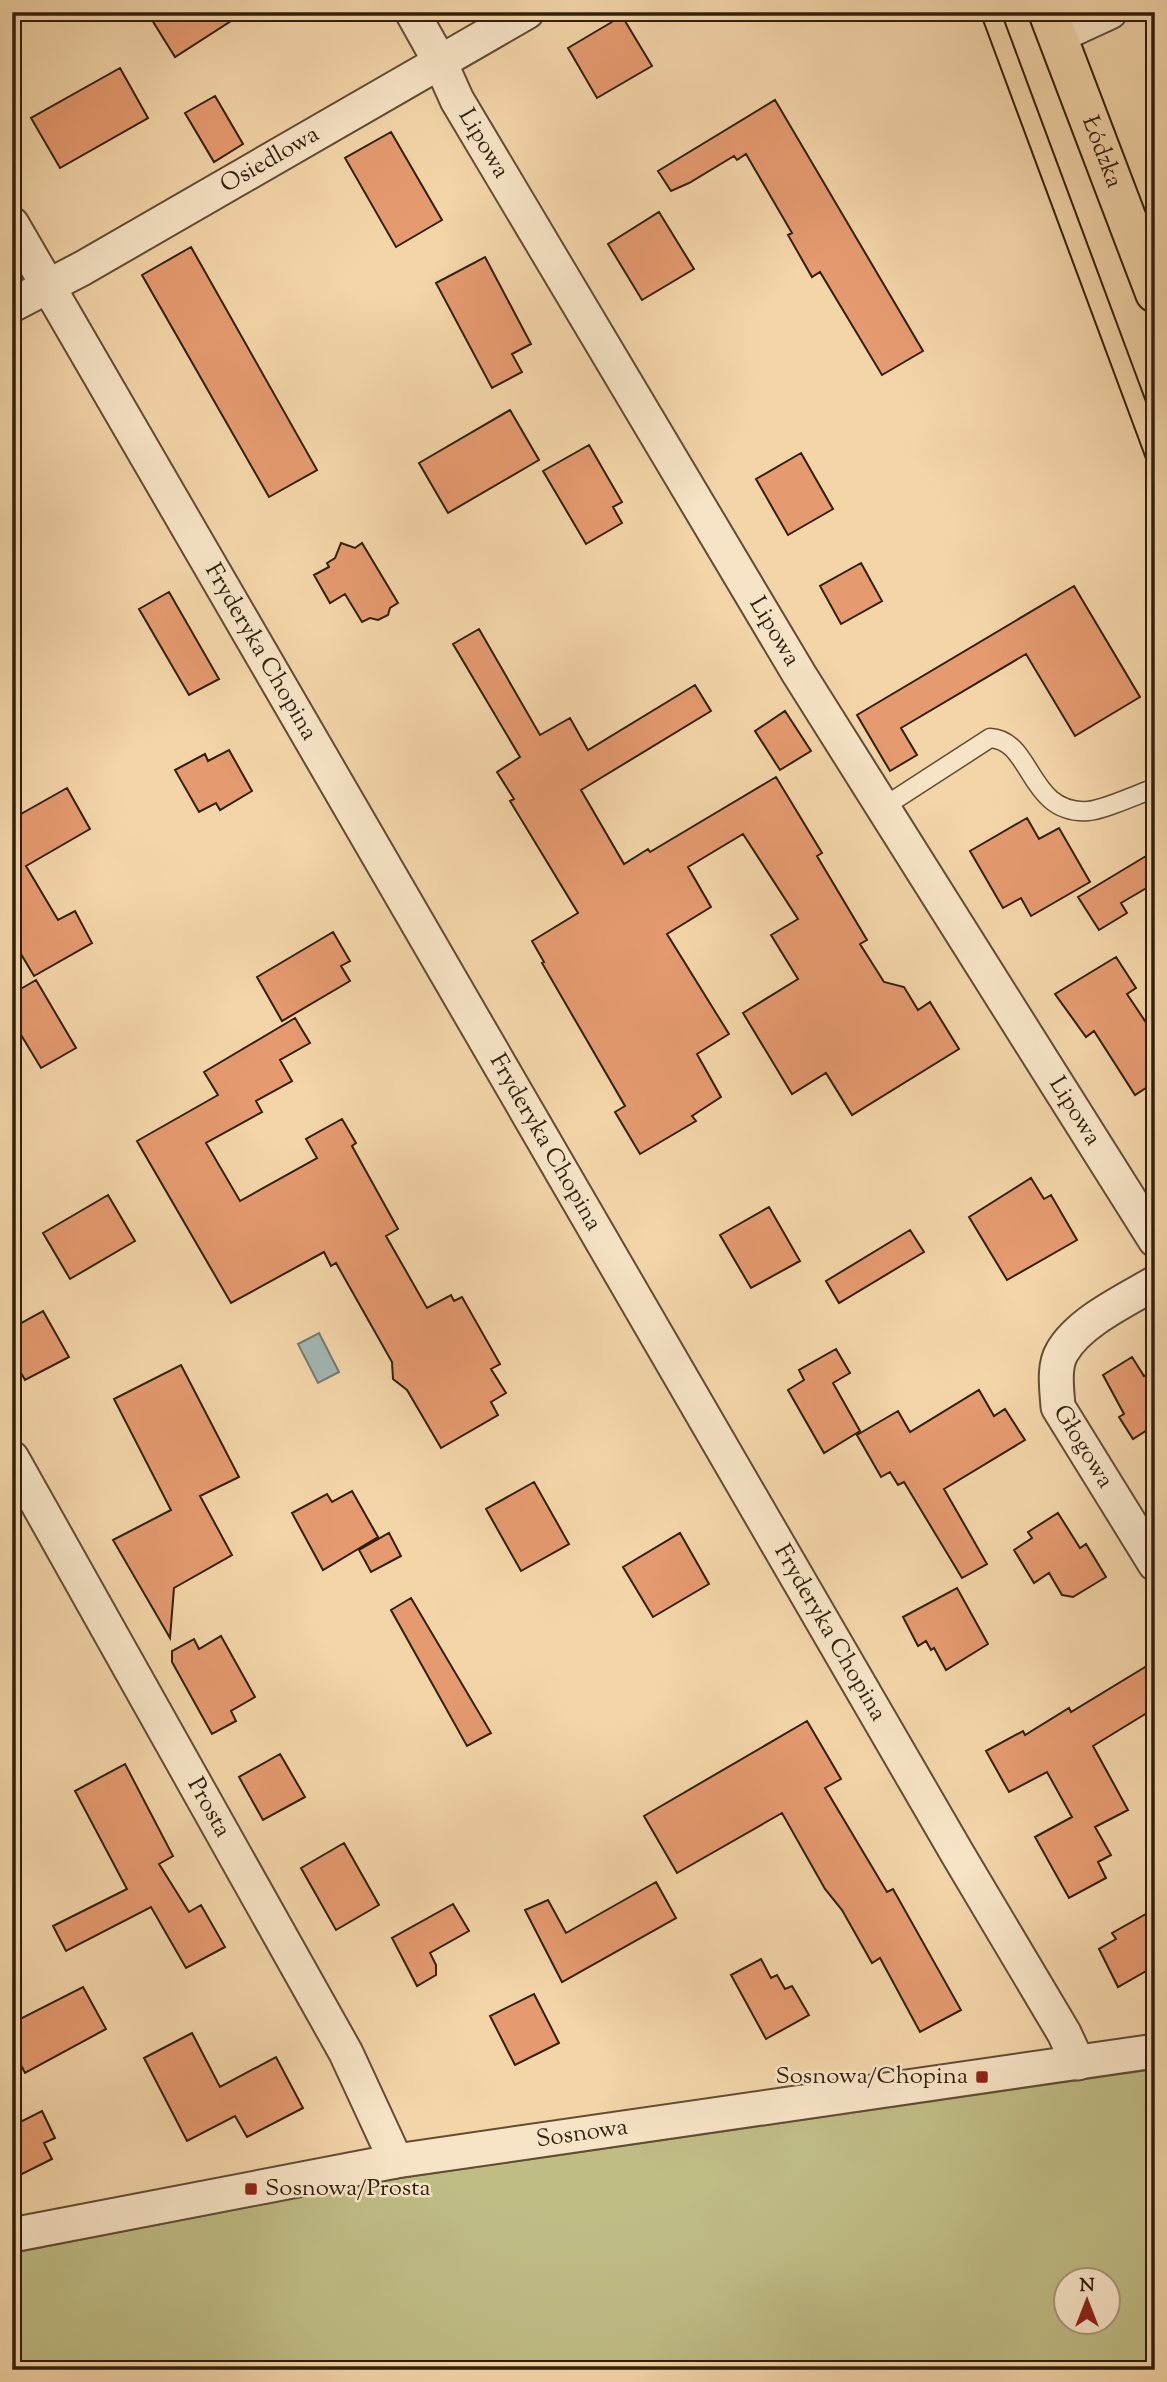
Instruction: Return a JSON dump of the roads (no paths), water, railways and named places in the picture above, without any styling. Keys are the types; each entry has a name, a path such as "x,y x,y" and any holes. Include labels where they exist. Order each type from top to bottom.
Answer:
{"main road":[{"name":"Łódzka","path":"1053,24 1155,293"}],"street":[{"name":"Lipowa","path":"412,12 471,124 778,638 1155,1240"},
{"name":"Osiedlowa","path":"12,305 48,287 527,12"},
{"path":"1053,24 1110,12"},
{"name":"Fryderyka Chopina","path":"12,224 915,1782 1064,2033 1078,2063"},
{"name":"Głogowa","path":"1155,1283 1084,1327 1061,1353 1057,1381 1058,1407 1155,1564"},
{"name":"Prosta","path":"12,1458 346,2053 396,2161"},
{"name":"Sosnowa","path":"12,2235 396,2161 1155,2051"}],"lane":[{"path":"882,808 990,738 1001,739 1012,747 1042,793 1064,808 1089,811 1155,788"}],"tram line":[{"path":"980,12 1155,483"},
{"path":"1001,12 1155,426"}],"place":[{"name":"Sosnowa/Chopina","path":"982,2077"},
{"name":"Sosnowa/Prosta","path":"251,2189"}]}
